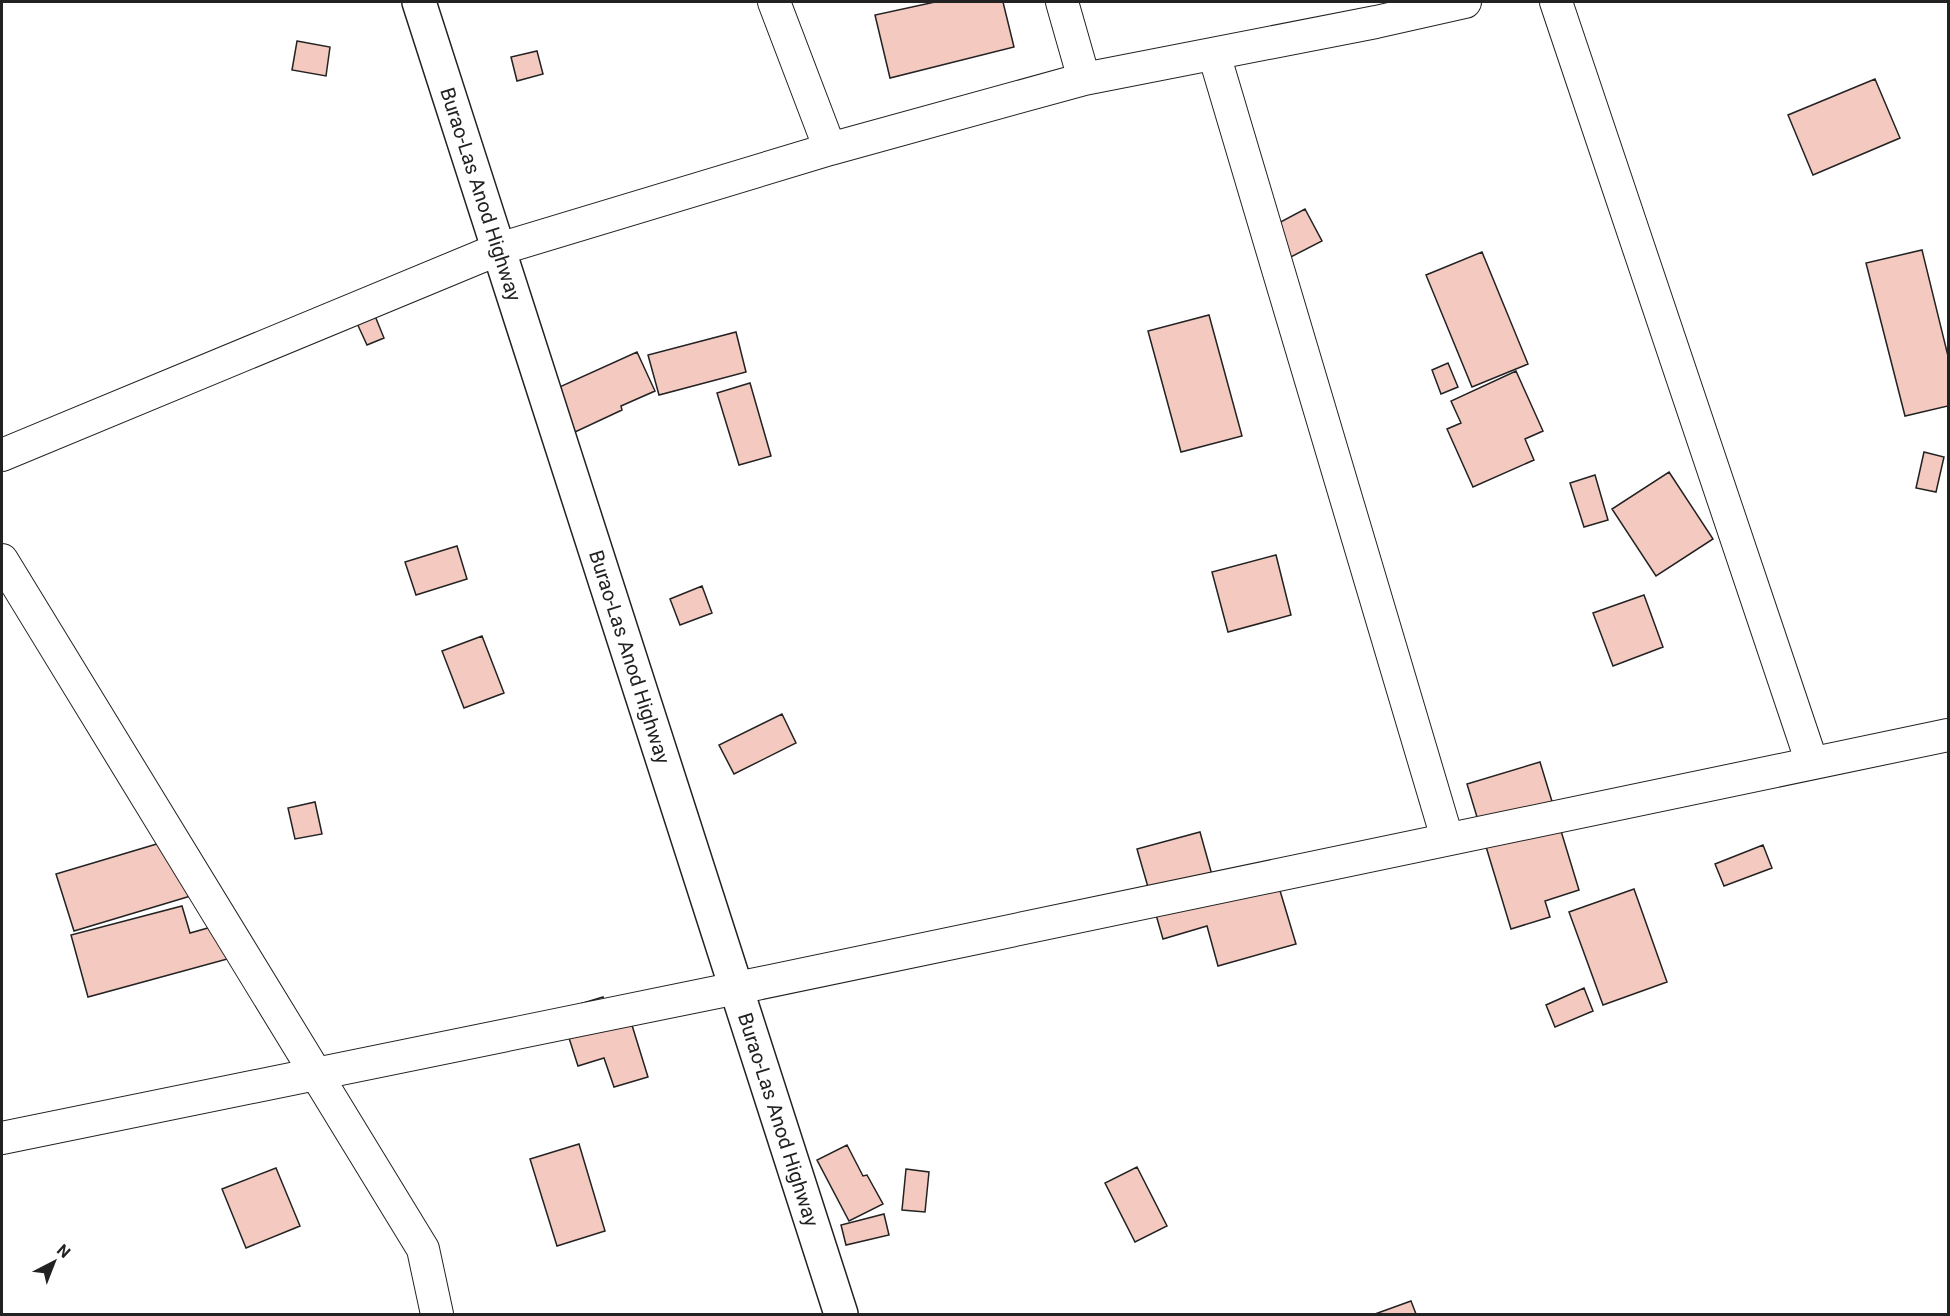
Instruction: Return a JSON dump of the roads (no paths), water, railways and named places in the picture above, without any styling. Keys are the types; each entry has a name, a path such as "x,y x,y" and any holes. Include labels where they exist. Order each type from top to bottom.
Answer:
{"highway":[{"name":"Burao-Las Anod Highway","path":"419,2 841,1314"}],"street":[{"path":"774,2 830,149"},
{"path":"1062,2 1084,79"},
{"path":"2,455 500,249 830,149 1084,79 1214,54 1374,12 1465,2"},
{"path":"1556,2 1812,763"},
{"path":"1214,54 1447,838"},
{"path":"2,560 423,1250 437,1314"},
{"path":"2,1138 737,988 1948,735"}]}
